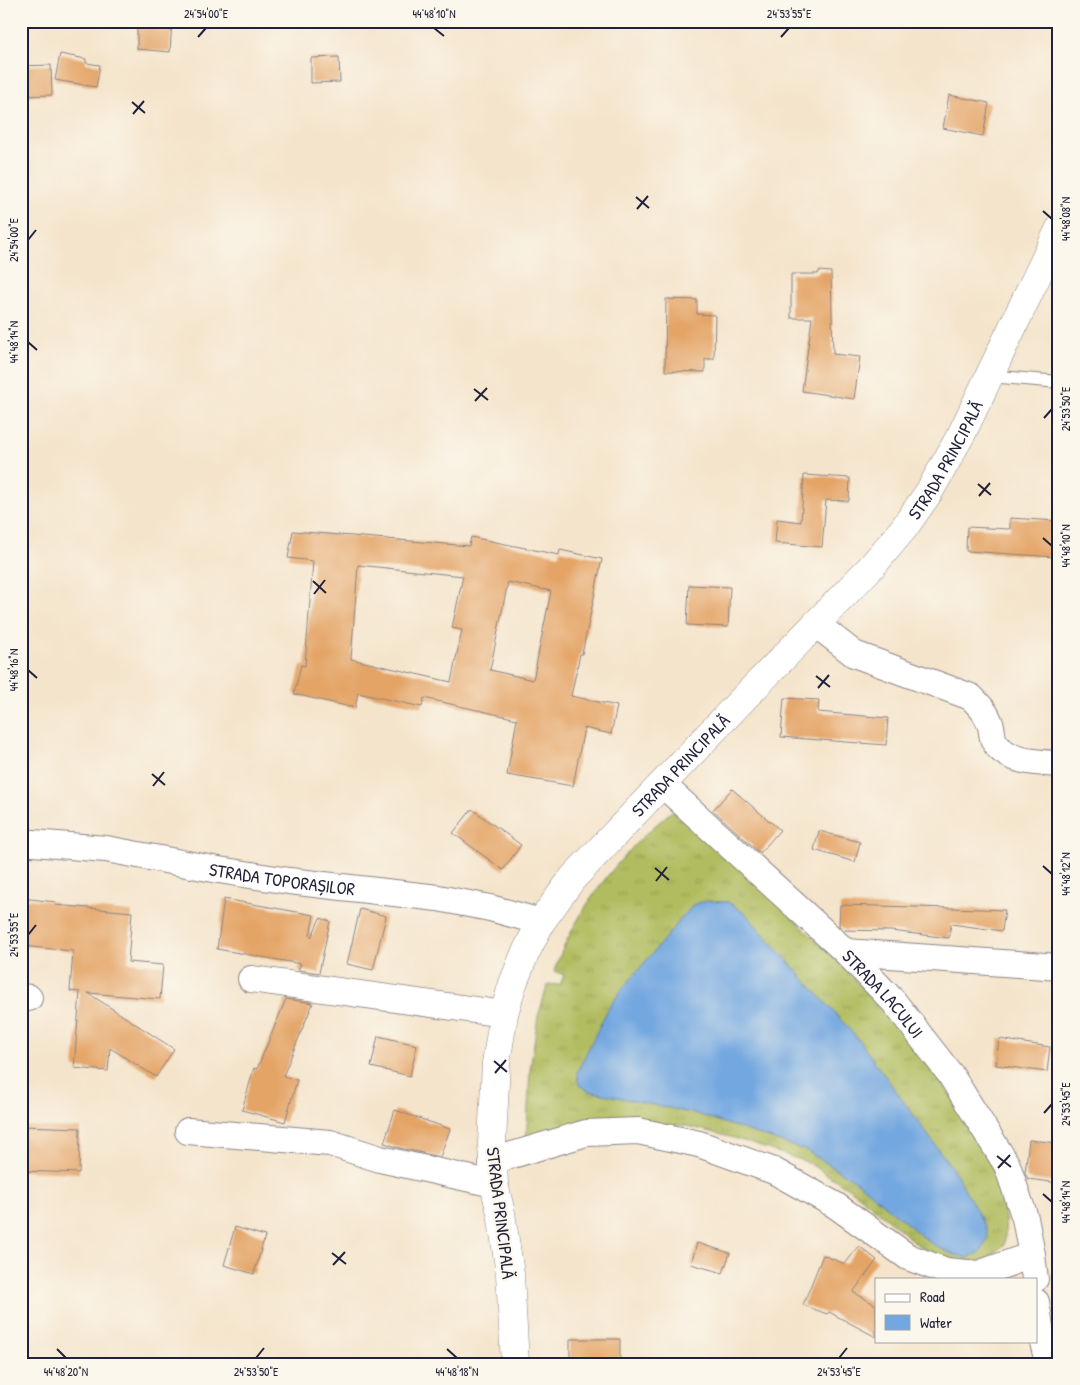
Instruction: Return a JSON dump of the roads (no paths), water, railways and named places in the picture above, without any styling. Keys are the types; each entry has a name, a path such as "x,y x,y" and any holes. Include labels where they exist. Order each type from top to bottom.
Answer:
{"main road":[{"name":"STRADA PRINCIPALĂ","path":"515,1364 510,1274 493,1172 496,1063 504,1014 512,986 541,922 572,879 873,565 910,521 929,492 962,433 1059,230"}],"street":[{"path":"816,624 854,654 971,697 984,709 994,741 1002,750 1014,758 1059,764"},
{"name":"STRADA LACULUI","path":"493,1172 586,1133 638,1131 699,1144 774,1170 835,1205 908,1257 946,1271 978,1274 1034,1267 1025,1218 1007,1165 950,1074 900,1009 846,952 662,784"},
{"name":"STRADA TOPORAȘILOR","path":"21,842 106,849 289,881 438,898 490,908 541,922"},
{"path":"846,952 1059,966"},
{"path":"251,979 504,1014"},
{"path":"188,1131 330,1143 380,1159 493,1172"},
{"path":"1038,1314 1042,1338 1050,1363"}],"lane":[{"path":"989,376 1059,382"}],"water":[{"path":"707,901 728,902 745,913 858,1039 957,1175 987,1230 988,1238 981,1252 968,1258 952,1254 929,1242 857,1182 807,1151 700,1115 589,1091 579,1085 577,1072 608,1009 623,988 694,904"}]}
